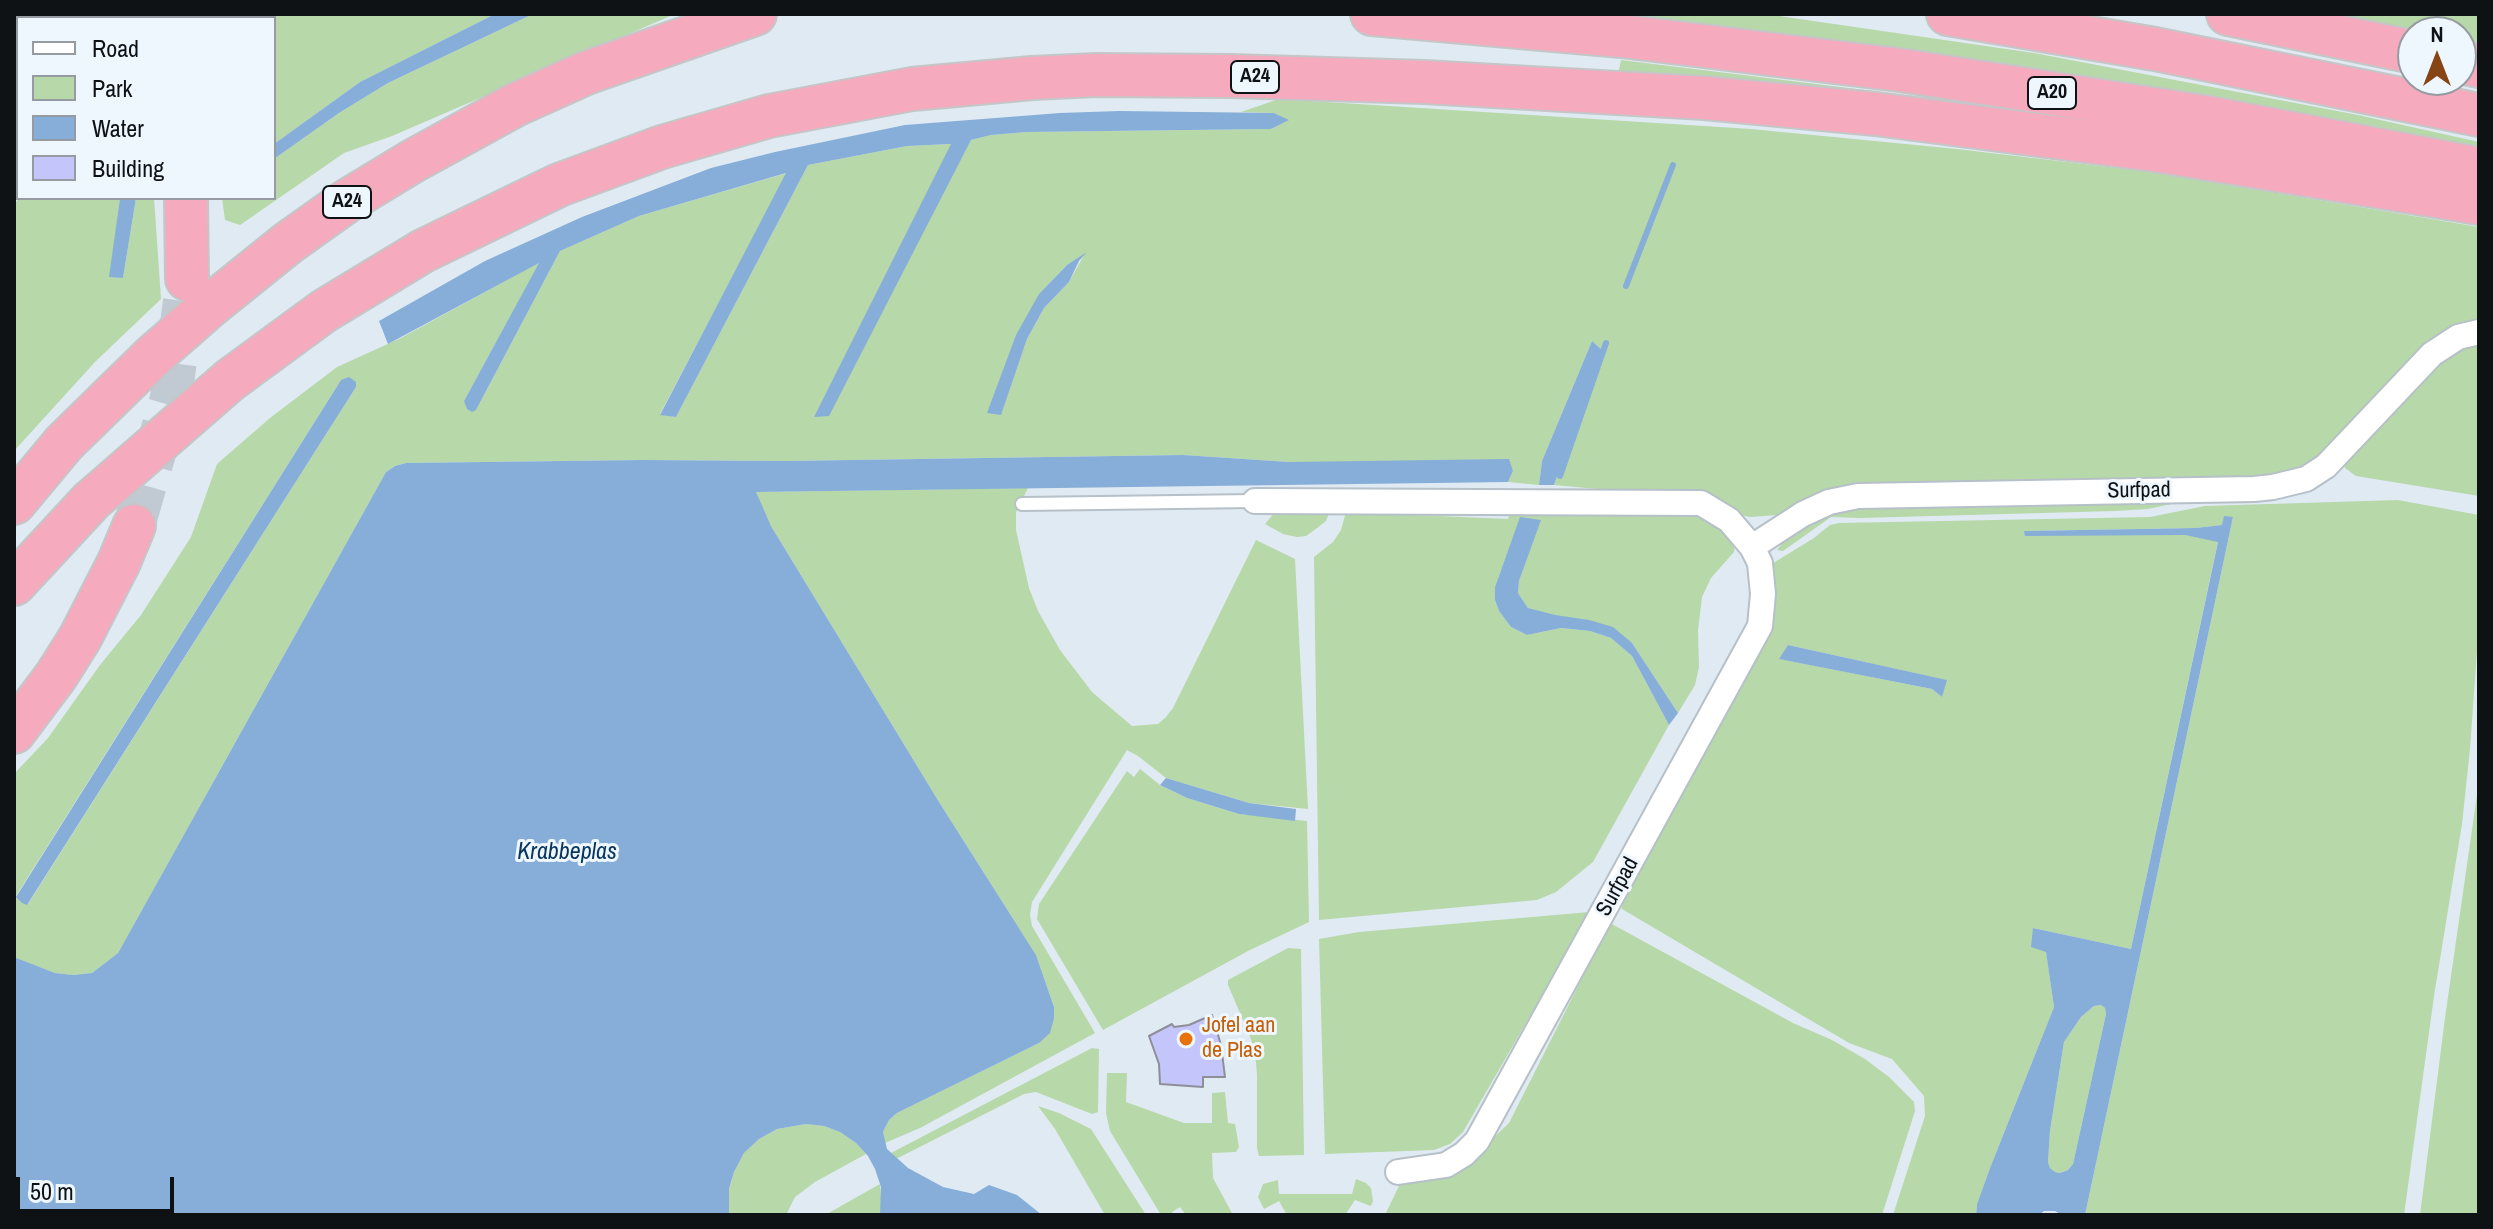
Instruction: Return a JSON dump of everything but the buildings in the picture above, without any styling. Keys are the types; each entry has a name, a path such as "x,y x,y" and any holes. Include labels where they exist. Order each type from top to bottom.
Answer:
{"highway":[{"name":"A24","path":"14,503 64,443 154,355 266,261 347,201 515,105 586,73 755,14"},
{"name":"A20","path":"1372,14 1622,36 1900,70 2205,117 2479,169"},
{"path":"1948,14 2155,49 2479,115"},
{"path":"2228,14 2397,49"},
{"name":"A24","path":"14,584 91,501 230,380 324,311 423,251 559,185 662,147 769,116 912,89 1071,76 1231,76 1424,82 1705,98 1876,114 2154,150 2479,203"},
{"path":"186,200 187,279"},
{"path":"14,732 80,638 114,574 134,526"}],"street":[{"name":"Surfpad","path":"1752,547 1803,514 1829,502 1858,496 2254,489 2306,479 2326,466 2432,354 2458,337 2479,332"},
{"name":"Surfpad","path":"1255,501 1701,503 1729,520 1752,547 1760,563 1763,594 1760,626 1477,1141 1446,1165 1398,1172"}],"lane":[{"path":"1022,504 1255,501"}],"green space":[{"path":"14,14 96,14 16,16 14,176"},
{"path":"495,14 360,82 276,143 276,16 215,16"},
{"path":"533,14 675,14 392,136 344,153 240,225 225,220 222,200 276,200 276,158 388,83"},
{"path":"1624,14 1765,14 2034,53 2358,115 2479,142 2479,154 1625,19"},
{"path":"2321,14 2479,14 2479,47 2477,16 2397,16 2397,29"},
{"path":"1621,60 1914,96 2193,139 1617,80"},
{"path":"1279,99 1751,129 2151,172 2479,227 2479,322 2432,342 2308,465 2293,472 2247,480 1836,489 1808,497 1778,515 1751,517 1739,515 1700,491 1630,492 1554,485 1602,350 1592,341 1542,461 1539,485 1508,482 1513,471 1183,455 406,463 386,472 118,953 92,973 73,975 55,973 14,957 14,774 48,738 100,665 141,615 191,537 217,464 270,418 337,367 401,338 540,262 464,401 476,410 560,251 639,216 787,173 660,414 676,417 808,165 907,146 952,144 815,417 971,140 1027,132 1271,129 1288,120 1274,113 1241,112","holes":["1084,255 1069,282 1044,308 1027,339 1001,414 1039,294 1067,265","341,380 356,387 28,904 22,903 16,896"]},
{"path":"18,200 120,200 110,276 123,278 136,200 154,200 161,299 95,362 14,451 14,205"},
{"path":"2479,341 2479,496 2356,476 2345,468 2343,463 2438,361 2460,346"},
{"path":"1028,488 1016,512 1016,530 1029,588 1038,611 1060,650 1092,692 1132,726 1158,724 1173,708 1256,540 1295,559 1308,809 1249,803 1166,778 1127,750 1032,902 1030,915 1032,926 1095,1033 920,1128 885,1143 883,1132 897,1113 1039,1043 1054,1007 1036,955 771,526 756,492"},
{"path":"2398,500 2479,515 2479,623 2462,824 2434,996 2404,1215 2085,1215 2233,517 2222,525 2196,528 2024,531 2185,535 2218,541 2131,949 2033,928 2046,951 2054,1007 1990,1168 1976,1215 1893,1215 1925,1116 1924,1096 1892,1059 1849,1043 1622,909 1621,901 1766,637 1770,565 1830,525 1839,523 2150,517 2205,506","holes":["1788,645 1946,680 1942,697 1932,689 1780,659"]},
{"path":"2185,501 2148,509 2115,511 1831,517 1783,551 1777,550 1787,537 1818,517 1854,507"},
{"path":"1682,507 1716,519 1735,543 1734,552 1711,578 1702,597 1698,630 1699,667 1695,685 1678,713 1632,643 1528,608 1518,593 1519,581 1540,520 1520,518 1495,587 1499,611 1511,627 1527,635 1561,628 1590,631 1611,638 1632,656 1669,725 1593,862 1556,892 1537,900 1319,920 1314,557 1333,542 1341,530 1346,512 1508,519 1511,508"},
{"path":"1276,511 1330,511 1326,521 1306,536 1297,537 1283,534 1265,524"},
{"path":"1140,769 1160,785 1187,798 1239,814 1307,821 1309,922 1248,951 1103,1030 1037,919 1038,911 1039,904 1127,771 1134,777"},
{"path":"2479,781 2479,1215 2420,1215 2445,1018"},
{"path":"1590,912 1463,1132 1450,1144 1434,1150 1325,1154 1319,939 1359,932"},
{"path":"1610,923 1865,1059 1914,1102 1915,1111 1882,1215 1385,1215 1399,1186 1485,1146 1509,1123"},
{"path":"1288,948 1301,949 1304,1155 1259,1156 1255,1051 1228,980"},
{"path":"2101,1005 2106,1014 2073,1164 2068,1170 2055,1172 2048,1162 2050,1131 2064,1042 2081,1017 2094,1006"},
{"path":"1092,1048 1099,1049 1098,1112 1092,1114 1036,1092 1024,1094 896,1159 891,1153"},
{"path":"1107,1073 1127,1073 1126,1102 1184,1123 1212,1123 1212,1093 1225,1092 1228,1123 1235,1124 1239,1147 1236,1152 1212,1153 1213,1178 1233,1215 1186,1215 1180,1207 1172,1212 1174,1215 1161,1215 1110,1131 1106,1113"},
{"path":"1038,1106 1091,1129 1146,1215 1105,1215 1055,1129"},
{"path":"806,1124 840,1132 866,1154 815,1182 795,1197 786,1215 729,1215 729,1190 744,1153 759,1139 777,1129"},
{"path":"1356,1179 1371,1188 1373,1201 1371,1206 1355,1200 1345,1215 1287,1215 1279,1201 1264,1209 1258,1197 1263,1184 1278,1180 1279,1194 1352,1194"},
{"path":"880,1184 880,1215 825,1215"}],"water":[{"path":"495,14 533,14 388,83 276,158 276,143 360,82"},
{"path":"1119,111 1274,113 1289,120 1271,129 1027,132 971,140 829,416 814,417 951,144 907,146 808,165 676,417 660,415 786,173 639,216 560,251 476,410 472,412 464,401 539,263 388,344 379,321 485,261 582,217 711,168 905,125"},
{"path":"120,200 136,200 123,278 109,277"},
{"path":"1087,252 1069,282 1044,308 1027,339 1001,415 987,413 1016,335 1039,294 1067,265"},
{"path":"1592,341 1602,350 1554,485 1539,485 1542,461"},
{"path":"349,377 356,382 356,387 27,905 22,903 16,897 341,380"},
{"name":"Krabbeplas","path":"1183,455 1289,462 1509,459 1513,471 1508,482 756,492 771,526 1036,955 1054,1007 1050,1033 1039,1043 897,1113 883,1132 887,1149 908,1168 943,1187 974,1194 989,1185 1017,1195 1042,1215 880,1215 881,1187 868,1156 840,1132 806,1124 777,1129 759,1139 744,1153 729,1189 729,1215 14,1215 14,957 55,973 73,975 92,973 118,953 386,472 395,466 406,463"},
{"path":"2224,516 2233,517 2085,1215 2044,1211 2039,1215 1976,1215 1990,1168 2054,1007 2046,952 2031,947 2033,928 2131,949 2218,542 2185,535 2025,536 2024,531 2222,525","holes":["2094,1006 2105,1008 2073,1164 2068,1170 2055,1172 2048,1162 2050,1131 2064,1042 2081,1017"]},
{"path":"1520,517 1541,520 1519,581 1518,593 1528,608 1613,627 1632,643 1678,713 1669,725 1632,656 1611,638 1590,631 1561,628 1527,635 1511,627 1499,611 1495,587"},
{"path":"1788,645 1947,680 1942,697 1932,689 1779,659"},
{"path":"1166,778 1249,803 1296,809 1295,821 1239,814 1187,798 1160,785"}],"waterway":[{"path":"1626,286 1673,165"},
{"path":"1560,476 1606,343"}],"tunnel":[{"path":"134,526 171,398 187,279"}],"place":[{"name":"Jofel aan de Plas","path":"1186,1039"}]}
